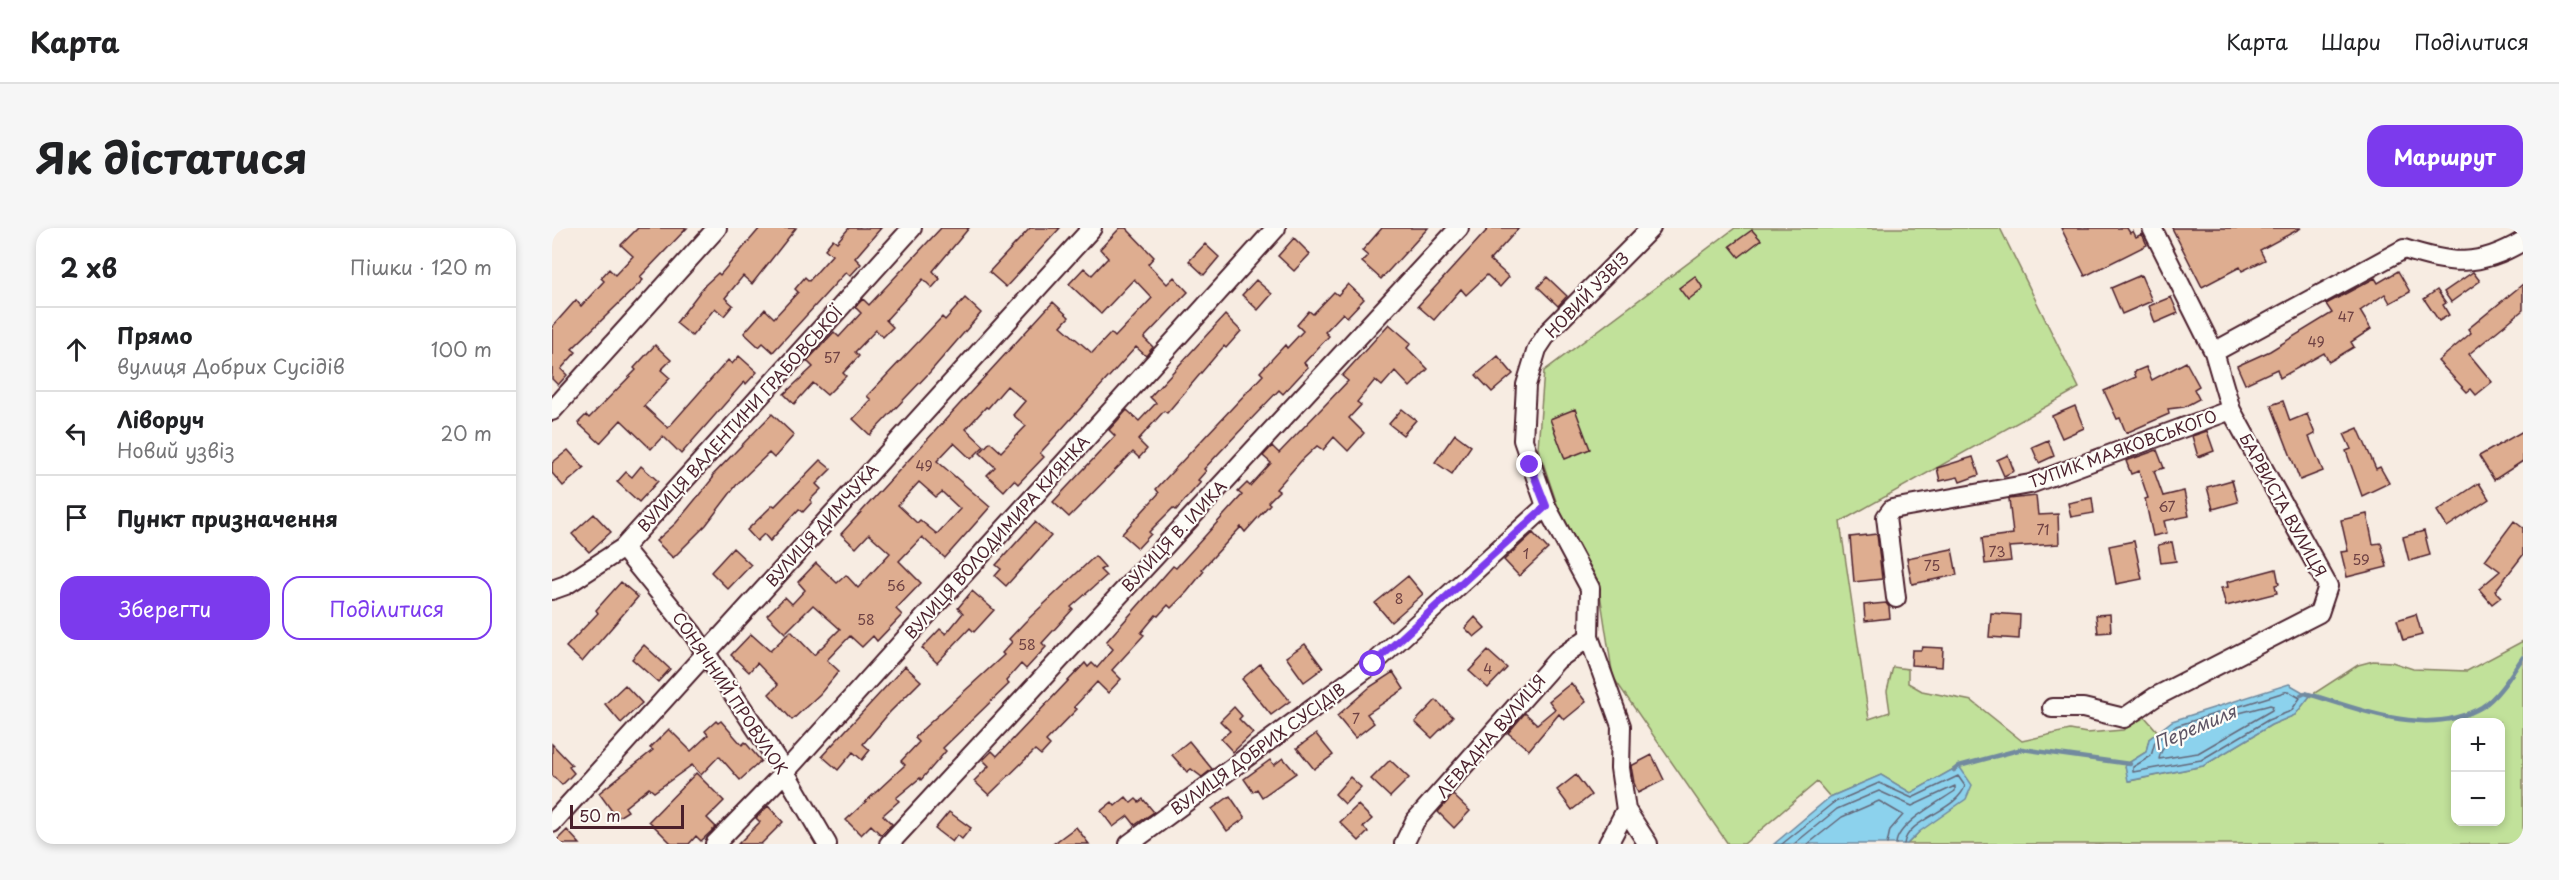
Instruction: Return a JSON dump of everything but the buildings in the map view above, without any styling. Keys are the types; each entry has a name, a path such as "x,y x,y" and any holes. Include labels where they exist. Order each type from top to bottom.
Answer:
{"street":[{"path":"552,411 717,228"},
{"name":"ВУЛИЦЯ ВАЛЕНТИНИ ГРАБОВСЬКОЇ","path":"552,590 566,585 623,548 912,228"},
{"name":"ВУЛИЦЯ ДИМЧУКА","path":"552,823 1092,228"},
{"name":"ВУЛИЦЯ ВОЛОДИМИРА КИЯНКА","path":"715,844 785,771 1276,228"},
{"name":"ВУЛИЦЯ В. ІЛИКА","path":"889,844 1459,228"},
{"name":"НОВИЙ УЗВІЗ","path":"1626,810 1620,768 1621,726 1589,637 1590,588 1546,506 1523,440 1523,413 1531,366 1549,332 1651,228"},
{"name":"БАРВИСТА ВУЛИЦЯ","path":"2052,708 2083,708 2124,718 2155,697 2319,613 2328,585 2231,410 2214,352 2152,228"},
{"path":"2214,352 2403,249 2451,262 2476,262 2503,253 2523,242"},
{"name":"ТУПИК МАЯКОВСЬКОГО","path":"1896,598 1886,517 1892,508 2030,484 2231,410"},
{"name":"ВУЛИЦЯ ДОБРИХ СУСІДІВ","path":"1129,844 1373,664 1546,506"},
{"name":"СОНЯЧНИЙ ПРОВУЛОК","path":"623,548 693,634 785,771 827,844"},
{"name":"ЛЕВАДНА ВУЛИЦЯ","path":"1404,844 1415,821 1557,660 1589,637"},
{"path":"1608,844 1626,810 1648,844"}],"green space":[{"path":"1735,228 2000,228 2079,388 1840,522 1869,719 1890,712 1887,691 1893,667 1908,669 1908,683 1922,691 1972,701 2022,741 2070,730 2087,733 2123,730 2145,717 2158,732 2149,739 2146,752 2125,765 2129,781 2203,766 2271,725 2295,715 2310,696 2358,665 2373,661 2392,662 2413,669 2467,671 2523,641 2523,844 1907,844 1919,832 1959,766 1911,793 1881,775 1830,797 1817,782 1744,844 1728,844 1613,677 1598,581 1558,507 1538,448 1544,371"}],"water":[{"path":"2289,684 2310,696 2295,715 2271,725 2203,766 2128,781 2125,765 2146,752 2149,739 2172,721"},
{"path":"1959,766 1972,785 1966,799 1919,832 1907,844 1774,844 1830,797 1881,775 1911,793"}],"waterway":[{"name":"Перемиля","path":"2301,695 2305,693 2394,718 2439,721 2461,716 2482,707 2505,684 2523,657"},
{"name":"Перемиля","path":"1954,770 1959,766 2022,749 2130,764"}],"route":[{"path":"1373,664 1546,506 1530,465"}]}
